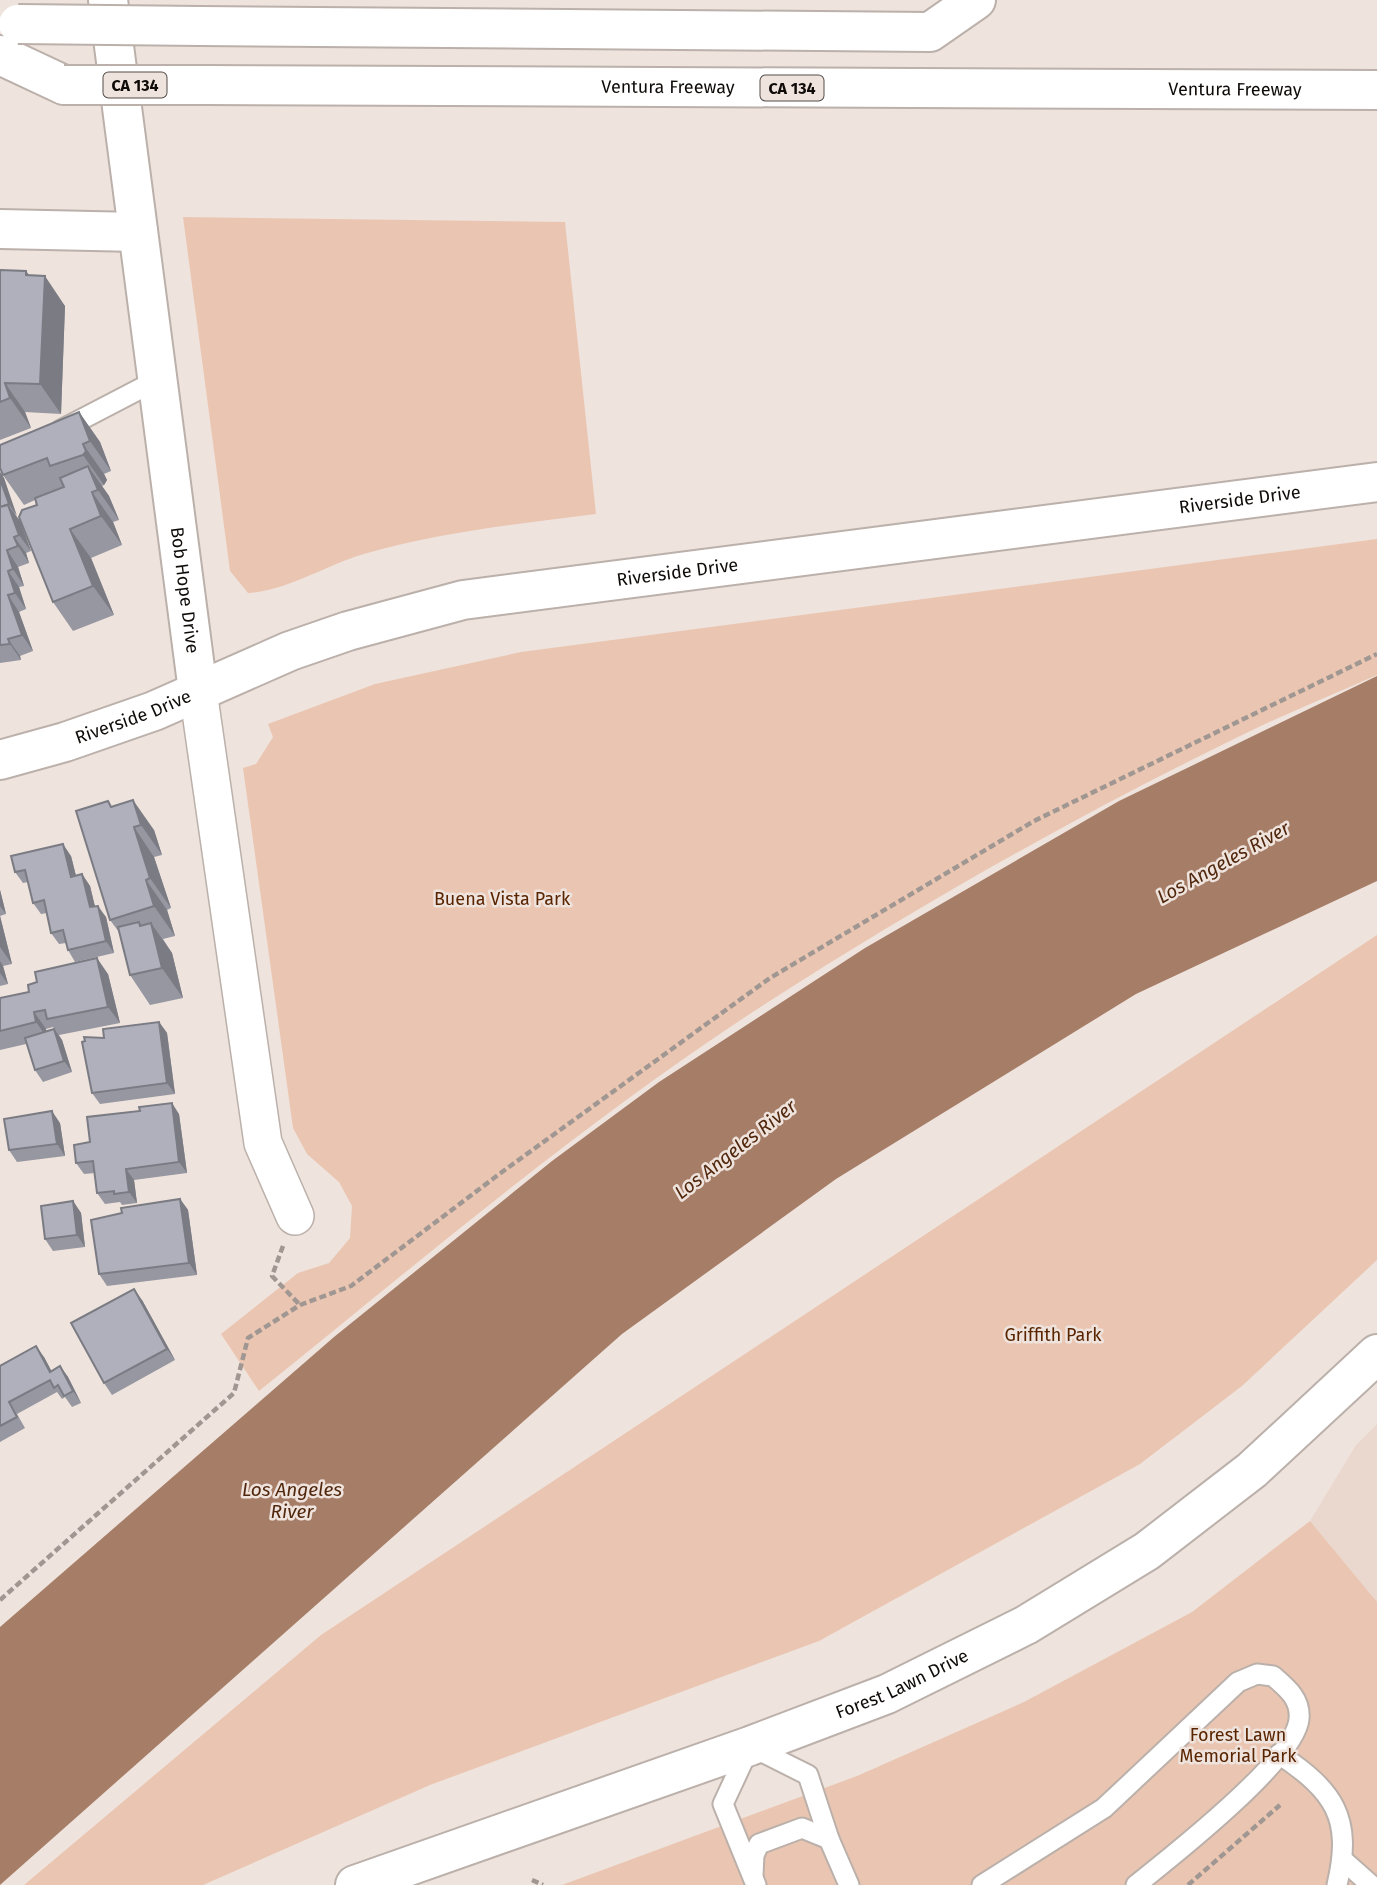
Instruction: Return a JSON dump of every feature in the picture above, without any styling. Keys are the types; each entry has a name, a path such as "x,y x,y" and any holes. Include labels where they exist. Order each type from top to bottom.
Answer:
{"main road":[{"name":"Bob Hope Drive","path":"108,0 198,691"},
{"path":"11,56 200,26 930,32 976,0"},
{"name":"Ventura Freeway","path":"11,56 64,85 1377,90"},
{"path":"0,229 138,232"},
{"name":"Riverside Drive","path":"0,760 91,734 154,711 348,631 463,600 1377,482"},
{"name":"Forest Lawn Drive","path":"355,1885 750,1746 887,1694 1026,1625 1147,1551 1252,1469 1377,1354"}],"street":[{"name":"Bob Hope Drive","path":"198,691 263,1143 295,1216"}],"lane":[{"path":"43,439 157,380"},
{"path":"982,1885 1104,1808 1238,1682 1256,1674 1273,1676 1288,1688 1298,1704 1299,1722 1291,1741 1218,1820 1136,1885"},
{"path":"755,1881 723,1804 750,1746 808,1775 828,1839 849,1885"},
{"path":"1279,1754 1312,1776 1330,1796 1339,1818 1343,1860 1337,1885"},
{"path":"755,1881 754,1854 759,1844 802,1828 828,1839"},
{"path":"1343,1860 1371,1885"}],"path":[{"path":"0,1600 234,1393 248,1338 300,1305 351,1286 502,1172 769,978 1034,821 1377,654"},
{"path":"295,1216 272,1276 300,1305"},
{"path":"1188,1885 1280,1805"},
{"path":"532,1880 543,1885"}],"shaded area":[{"path":"1377,1424 1377,1602 1310,1521 1356,1445"}],"green space":[{"path":"183,217 565,222 596,514 479,530 393,546 350,559 277,588 248,593 230,571"},
{"name":"Buena Vista Park","path":"1377,539 1377,675 1253,730 1053,832 875,935 759,1008 566,1145 259,1391 221,1334 298,1273 329,1263 350,1238 352,1206 339,1182 307,1154 293,1128 243,768 256,764 273,737 268,724 375,684 521,652"},
{"name":"Griffith Park","path":"1377,935 1377,1260 1242,1386 1140,1464 819,1641 430,1785 203,1885 24,1885 321,1635"},
{"name":"Forest Lawn Memorial Park","path":"1310,1521 1377,1602 1377,1885 562,1885 857,1776 1024,1702 1192,1612"}],"water":[{"name":"Los Angeles River","path":"1377,676 1377,881 1136,994 836,1179 622,1334 0,1885 0,1627 334,1337 552,1161 659,1082 865,948 1119,801"}],"building":[{"path":"0,270 26,271 26,275 45,276 40,384 5,383 10,398 0,402"},
{"path":"79,412 90,441 83,444 86,451 83,455 50,466 47,458 3,475 0,468 0,445"},
{"path":"88,466 98,490 92,492 101,516 70,529 93,586 53,602 19,517 22,510 37,505 35,498 64,487 60,478"},
{"path":"0,479 9,504 0,507"},
{"path":"8,505 19,535 14,537 18,546 7,550 13,569 8,571 15,593 8,595 22,635 8,639 10,644 0,645 0,507"},
{"path":"133,800 141,825 134,827 150,878 146,880 154,906 110,920 76,811 108,801 111,807"},
{"path":"63,844 71,877 82,874 90,907 98,906 106,941 68,950 63,930 51,933 44,900 33,903 25,870 15,872 11,856"},
{"path":"139,922 140,926 151,923 162,968 130,975 118,927"},
{"path":"97,958 108,1007 47,1019 45,1010 34,1012 36,1022 0,1031 0,998 29,992 28,985 37,982 35,972"},
{"path":"159,1022 167,1083 92,1093 82,1042 85,1041 84,1037 104,1038 103,1029"},
{"path":"54,1029 64,1061 35,1070 25,1038"},
{"path":"172,1103 179,1162 126,1169 129,1192 97,1193 93,1161 76,1163 74,1145 90,1142 87,1117 140,1111 139,1107"},
{"path":"52,1111 57,1144 9,1150 4,1119"},
{"path":"180,1199 189,1263 99,1274 91,1220 122,1213 121,1208"},
{"path":"73,1201 77,1235 45,1239 41,1206"},
{"path":"134,1289 167,1349 104,1383 71,1323"},
{"path":"36,1346 50,1372 60,1366 73,1391 64,1396 58,1385 54,1388 50,1380 9,1402 17,1417 0,1426 0,1366"}]}
